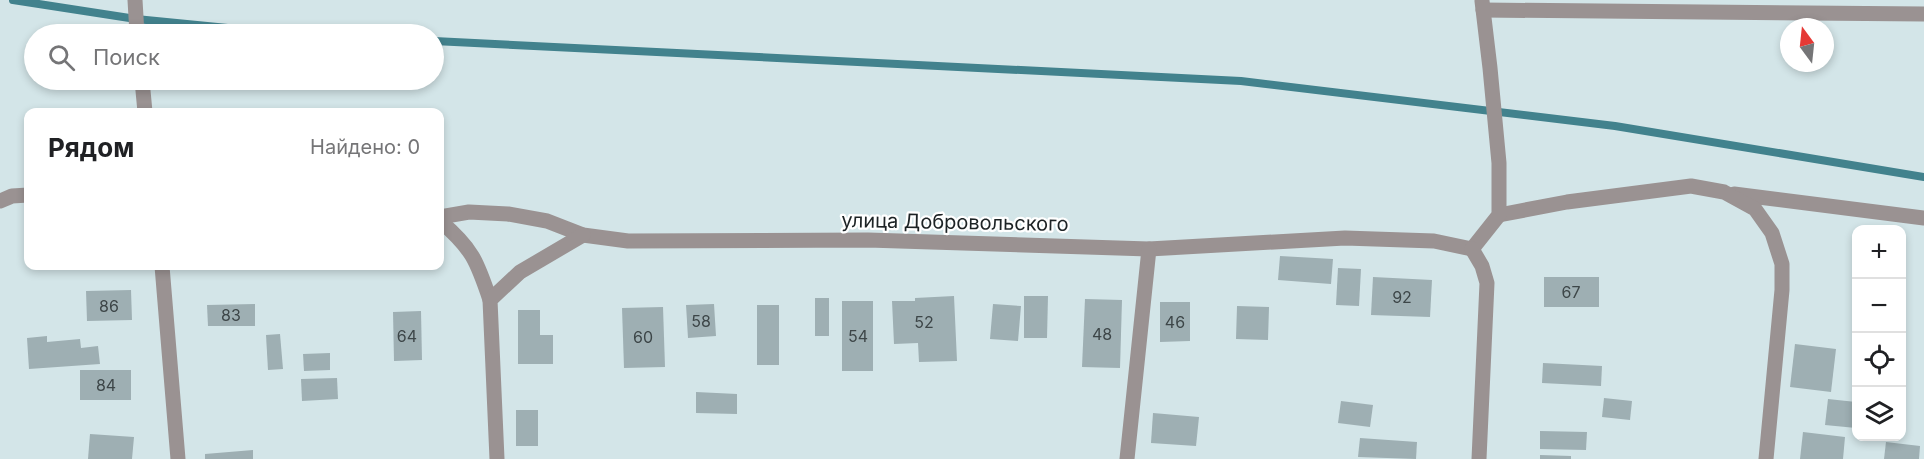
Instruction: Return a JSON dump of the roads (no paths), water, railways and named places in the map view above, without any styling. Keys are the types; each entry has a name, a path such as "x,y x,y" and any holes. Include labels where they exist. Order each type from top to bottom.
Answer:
{"street":[{"path":"135,0 136,24"},
{"path":"1479,459 1487,283 1482,266 1472,249 1499,215 1498,163 1482,5 1924,14"},
{"path":"143,90 145,108"},
{"path":"1499,215 1567,202 1691,186 1924,218"},
{"path":"1724,192 1755,209 1772,233 1782,264 1782,290 1766,459"},
{"path":"0,201 12,196 24,195"},
{"name":"улица Добровольского","path":"444,218 468,212 508,214 547,221 583,235 628,241 868,240 1149,249 1346,238 1434,241 1472,249"},
{"path":"444,223 477,262 490,300 497,459"},
{"path":"490,300 520,272 583,235"},
{"path":"1127,459 1149,249"},
{"path":"162,270 178,459"}],"waterway":[{"path":"13,0 136,19 187,24"},
{"path":"444,41 1241,81 1615,126 1924,177"}]}
